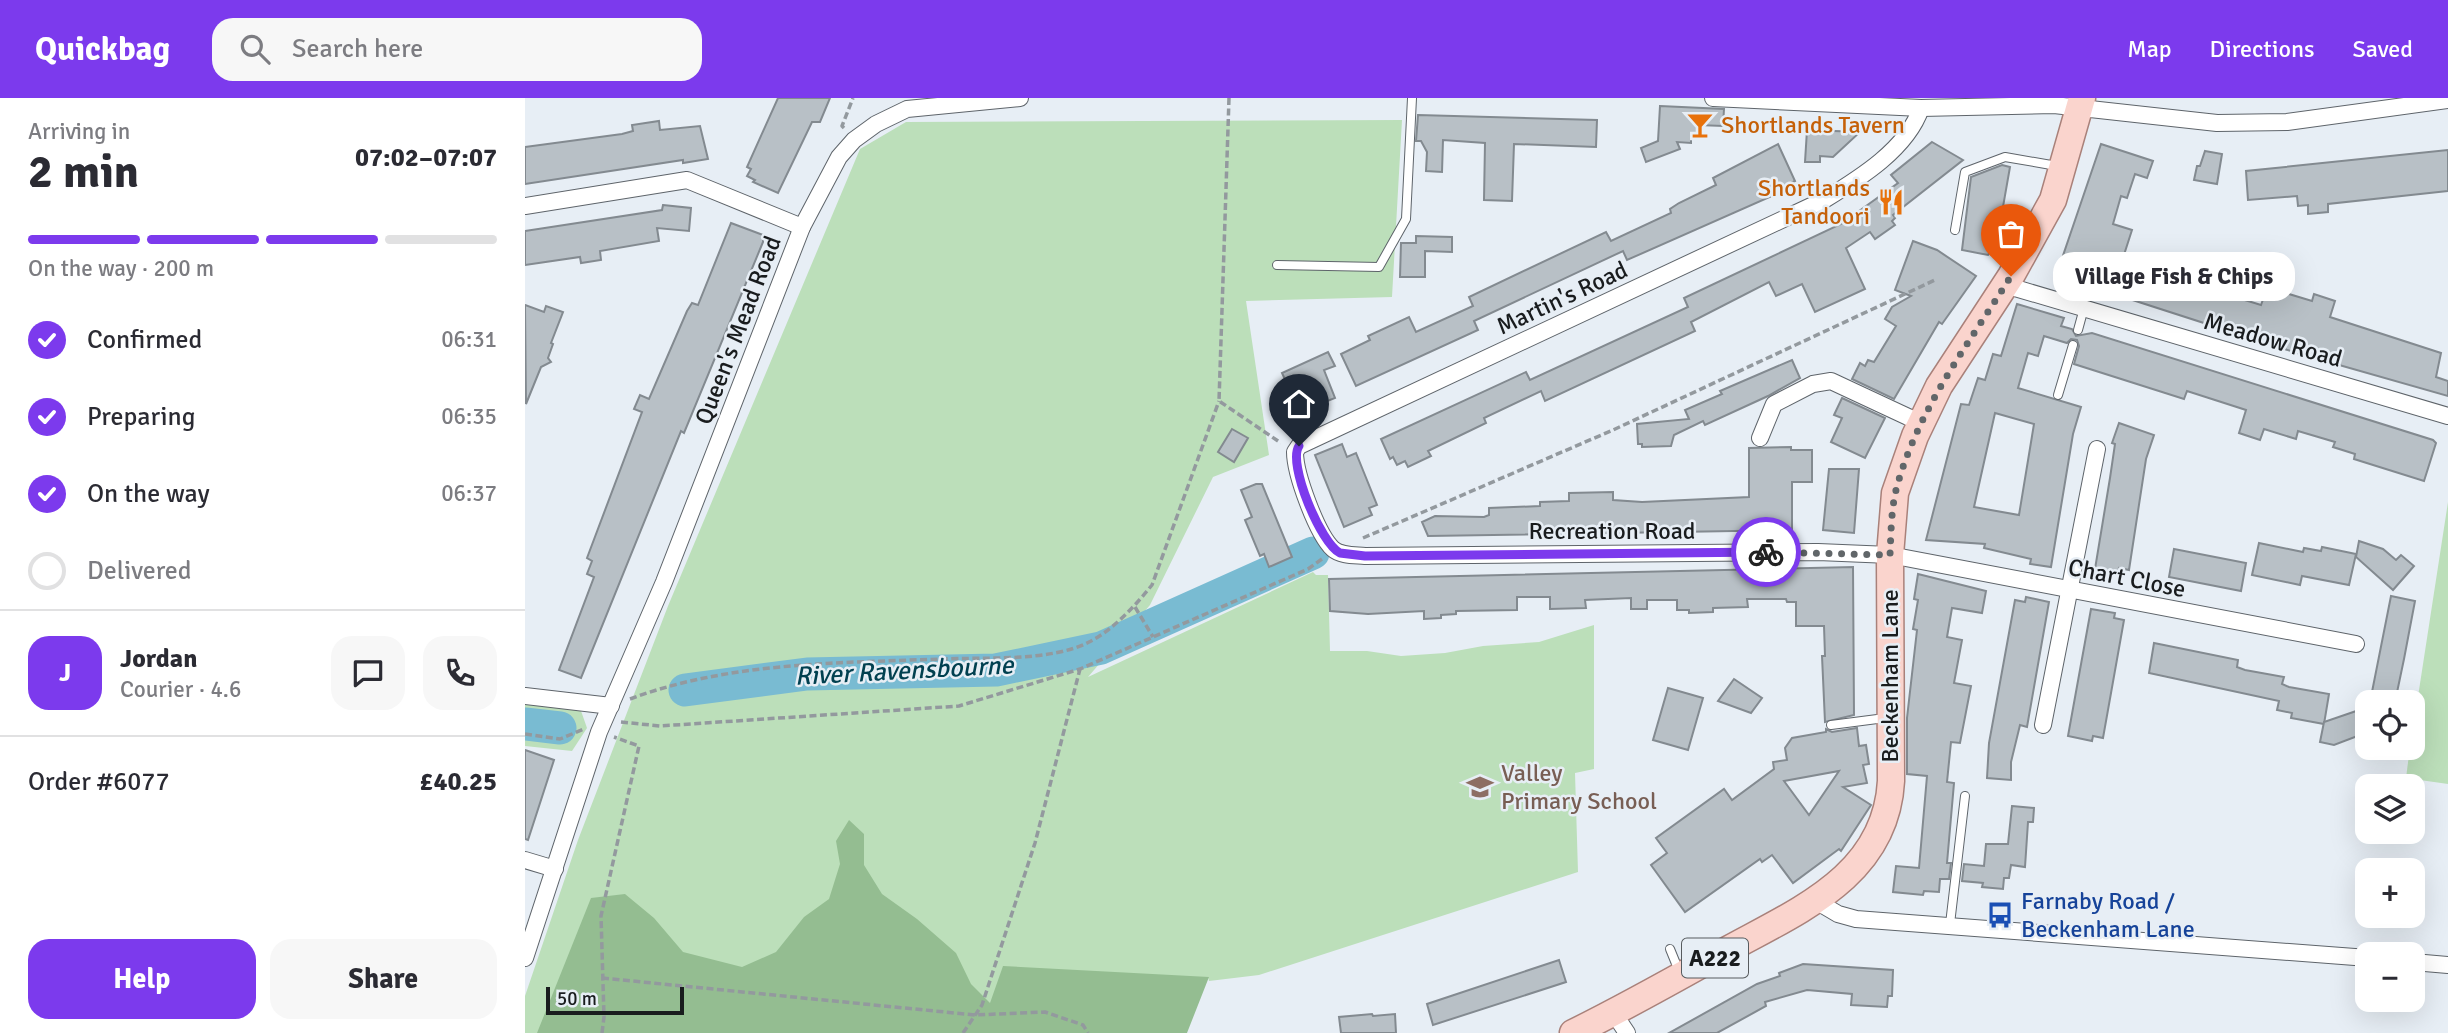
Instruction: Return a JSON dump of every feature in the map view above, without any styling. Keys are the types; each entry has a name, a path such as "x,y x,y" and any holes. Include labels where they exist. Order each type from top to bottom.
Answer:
{"main road":[{"name":"Beckenham Lane","path":"1573,1033 1620,1023 1682,977 1815,901 1861,859 1885,820 1891,781 1888,717 1890,555 1895,493 1921,423 1939,386 2038,231 2064,167 2080,102"}],"street":[{"name":"Queen's Mead Road","path":"525,958 605,720 664,582 803,227 839,157 854,140 876,124 907,109 1020,98"},
{"path":"1713,98 1921,108 2080,102 2217,123 2287,122 2448,100"},
{"name":"Martin's Road","path":"1295,452 1299,446 1319,435 1824,200 1870,168 1912,131 1921,108"},
{"path":"525,206 687,180 803,227"},
{"name":"Meadow Road","path":"2005,285 2448,416"},
{"path":"1760,438 1774,404 1822,381 1831,381 1921,423"},
{"path":"2043,725 2097,449"},
{"path":"1295,452 1297,472 1323,533 1335,550"},
{"name":"Recreation Road","path":"1335,550 1365,556 1818,552 1890,555"},
{"name":"Chart Close","path":"1890,555 2356,644"},
{"path":"525,696 605,720"},
{"path":"525,860 555,869"},
{"path":"1815,901 1849,918 2355,957"},
{"path":"2425,963 2448,965"}],"lane":[{"path":"1277,265 1378,267 1406,219 1412,98"},
{"path":"1955,230 1965,172 2005,157 2064,167"},
{"path":"2078,330 2084,309"},
{"path":"2058,396 2073,345"},
{"path":"1831,725 1888,717"},
{"path":"1950,924 1965,796"},
{"path":"1669,949 1682,977"}],"path":[{"path":"846,130 842,126 853,98"},
{"path":"525,734 560,739 605,720 666,686 787,664 1059,652 1089,642 1135,607 1152,585 1219,401 1229,98"},
{"path":"605,720 660,726 959,706 1080,669 1308,569 1335,550 1613,430 1935,281"},
{"path":"1219,401 1295,452"},
{"path":"1135,607 1153,637"},
{"path":"963,1033 982,1005 1035,843 1080,669"},
{"path":"601,1033 601,916 639,746 605,720"},
{"path":"602,978 975,1016 1045,1012 1083,1025 1088,1033"}],"green space":[{"path":"1402,120 1392,297 1246,301 1269,455 1213,477 1150,605 1088,677 1313,572 1316,575 1328,575 1330,651 1367,651 1401,656 1445,653 1483,646 1539,642 1594,625 1594,769 1575,773 1578,872 1259,975 1209,981 1208,977 1083,1033 525,1033 525,996 578,840 668,606 860,149 906,122"},
{"path":"2448,502 2448,784 2425,781 2425,774 2407,774 2408,760 2425,760 2425,690 2419,690"},
{"path":"525,702 580,708 587,728 572,751 525,746"},
{"path":"849,820 864,834 864,865 882,894 917,919 956,953 971,984 990,1003 1003,966 1209,977 1187,1033 537,1033 591,898 625,894 654,918 683,952 742,967 776,952 804,917 829,899 840,864 836,841"}],"building":[{"path":"778,98 830,98 820,122 812,122 778,193 753,182 755,180 747,176 751,169 747,167"},
{"path":"1660,106 1724,109 1723,126 1698,125 1698,135 1691,135 1691,143 1677,142 1680,149 1646,162 1641,148 1658,141"},
{"path":"1418,115 1597,120 1596,147 1514,144 1512,201 1484,200 1485,143 1443,140 1442,172 1426,171 1427,152 1421,141 1416,141"},
{"path":"659,121 660,130 700,126 708,159 683,163 683,160 525,184 525,147 622,134 633,131 632,125"},
{"path":"1807,130 1860,132 1833,157 1820,156 1820,162 1805,162"},
{"path":"1932,142 1963,160 1893,215 1895,218 1892,221 1895,225 1875,239 1870,232 1846,248 1865,289 1815,312 1802,284 1776,296 1769,282 1691,322 1695,331 1545,401 1541,391 1484,418 1486,423 1428,451 1431,456 1408,467 1405,461 1397,465 1393,457 1390,459 1381,439 1526,372 1530,380 1688,307 1684,298 1841,224 1898,183 1891,175"},
{"path":"1778,144 1795,181 1779,189 1781,192 1627,260 1623,251 1474,321 1478,330 1356,386 1341,354 1370,340 1368,336 1409,317 1416,332 1473,306 1469,297 1606,232 1611,241 1671,213 1670,209 1679,203 1716,185 1713,178"},
{"path":"2101,144 2153,161 2147,178 2135,174 2127,198 2121,196 2113,224 2132,230 2122,261 2164,275 2169,259 2182,261 2226,279 2222,293 2261,305 2265,294 2277,297 2279,291 2312,301 2314,294 2335,301 2330,317 2441,353 2436,377 2448,381 2448,396 2297,353 2114,294 2118,280 2105,275 2091,272 2087,284 2078,281 2077,286 2055,279"},
{"path":"2448,150 2448,191 2328,204 2328,212 2308,214 2308,205 2298,206 2297,196 2248,200 2246,171"},
{"path":"2205,151 2222,154 2217,184 2194,180 2197,166 2200,166"},
{"path":"2002,165 2010,167 1997,241 1988,255 1962,250 1971,177"},
{"path":"663,205 691,208 689,231 657,228 659,241 600,251 601,260 581,263 580,257 525,265 525,231 662,210"},
{"path":"731,223 763,235 763,242 684,433 681,431 581,678 559,670 594,577 587,574 592,561 587,558 642,412 634,409 640,395 649,399 687,311 692,303 698,305"},
{"path":"1416,236 1452,237 1452,252 1425,251 1425,277 1400,277 1401,243 1416,243"},
{"path":"1913,241 1937,250 1976,276 1942,324 1939,322 1894,399 1852,379 1860,363 1865,366 1868,360 1874,362 1896,326 1885,319 1892,307 1911,296 1895,290"},
{"path":"2017,304 2064,318 2061,326 2072,329 2076,336 2092,333 2436,443 2424,481 2354,459 2355,454 2333,447 2335,442 2298,431 2296,439 2264,429 2260,440 2239,433 2246,410 2187,391 2184,399 2074,364 2079,346 2077,340 2071,339 2067,343 2044,336 2038,356 2028,353 2018,388 2081,407 2073,434 2051,567 2030,564 2031,559 1984,548 1985,544 1926,540 1961,404 1969,405 1978,378 1985,380 1993,354 2001,356","holes":["1995,413 2034,424 2019,515 1974,507"]},
{"path":"525,305 544,312 546,306 563,312 551,343 553,344 548,358 551,362 541,367 526,404"},
{"path":"1328,352 1335,366 1324,370 1335,398 1300,412 1282,373"},
{"path":"1792,360 1800,378 1768,396 1705,425 1703,421 1674,435 1671,446 1642,447 1642,444 1638,444 1637,424 1689,419 1685,410 1722,394 1720,391"},
{"path":"1842,398 1885,418 1865,458 1831,442 1842,418 1834,415"},
{"path":"2119,423 2154,435 2146,459 2129,570 2119,568 2118,573 2095,569 2115,444 2112,443"},
{"path":"1232,429 1248,438 1234,462 1218,452"},
{"path":"1342,444 1347,457 1356,453 1377,505 1369,508 1372,515 1344,527 1315,455"},
{"path":"1791,447 1791,450 1812,450 1812,482 1792,482 1792,530 1428,536 1422,522 1435,516 1484,517 1489,515 1489,508 1540,506 1540,502 1569,501 1569,493 1613,492 1613,500 1642,502 1749,497 1749,448"},
{"path":"1829,469 1859,469 1854,533 1823,530"},
{"path":"1262,484 1292,557 1269,567 1264,554 1260,556 1245,520 1252,517 1241,490"},
{"path":"2359,541 2383,549 2396,560 2401,555 2414,566 2393,590 2356,557"},
{"path":"2259,543 2303,552 2304,548 2321,551 2322,547 2356,554 2349,585 2302,576 2300,585 2252,575"},
{"path":"2174,549 2246,563 2241,591 2169,577"},
{"path":"1853,567 1854,715 1825,722 1822,656 1825,656 1824,626 1796,626 1796,602 1787,602 1786,599 1747,599 1748,607 1713,608 1713,612 1689,613 1689,610 1677,610 1677,600 1647,600 1647,609 1631,609 1631,598 1585,600 1586,608 1550,609 1550,597 1517,597 1517,610 1456,611 1456,614 1441,615 1441,618 1424,619 1424,611 1368,614 1330,611 1329,579"},
{"path":"1918,574 1986,591 1982,613 1952,608 1947,637 1962,640 1954,683 1971,686 1960,743 1951,742 1947,782 1954,783 1947,863 1951,863 1949,879 1940,879 1939,892 1924,891 1923,895 1893,892 1896,866 1919,868 1927,776 1907,774 1907,718 1917,630 1913,629 1918,600 1914,599"},
{"path":"2391,596 2415,601 2398,690 2372,690"},
{"path":"2026,597 2049,602 2027,727 2020,725 2011,762 2011,780 1987,778 1989,743 2015,600 2025,602"},
{"path":"2091,609 2115,613 2114,618 2124,620 2103,738 2093,736 2092,741 2068,736"},
{"path":"2154,643 2238,660 2237,667 2284,677 2282,684 2289,687 2329,694 2324,724 2291,718 2292,713 2277,710 2279,701 2149,673"},
{"path":"1734,679 1762,698 1751,713 1718,701"},
{"path":"1668,688 1703,698 1688,750 1653,740"},
{"path":"2355,711 2355,737 2334,745 2320,742 2324,722"},
{"path":"1857,728 1859,746 1866,745 1869,764 1863,765 1867,783 1843,787 1871,805 1841,851 1839,849 1793,883 1772,855 1762,862 1760,859 1685,912 1651,865 1667,853 1656,838 1724,789 1732,800 1774,769 1773,762 1787,760 1785,748 1792,738 1826,732 1826,729 1832,732","holes":["1839,771 1809,815 1784,781"]},
{"path":"525,750 554,760 528,840 525,839"},
{"path":"2012,806 2034,808 2033,822 2028,822 2025,867 2011,865 2009,878 2004,878 2003,889 1962,881 1964,864 1984,866 1986,844 2008,844"},
{"path":"1559,960 1566,982 1433,1025 1427,1004"},
{"path":"1803,964 1893,970 1892,996 1888,996 1887,1007 1851,1005 1852,994 1807,990 1765,1002 1766,1006 1717,1033 1669,1033 1757,984"},
{"path":"1395,1014 1396,1033 1341,1033 1339,1017"}],"waterway":[{"name":"River Ravensbourne","path":"685,690 807,674 996,670 1101,648 1313,553"},
{"name":"River Ravensbourne","path":"525,724 560,728"}],"way so far":[{"path":"1766,552 1890,555 1895,493 1915,436 1939,386 2011,276"}],"place":[{"name":"Shortlands Tavern","path":"1700,125"},
{"name":"Shortlands Tandoori","path":"1891,202"},
{"name":"Village Fish & Chips","path":"2011,276"},
{"name":"Valley Primary School","path":"1480,787"},
{"name":"Farnaby Road / Beckenham Lane","path":"2000,915"}],"route":[{"path":"1299,446 1295,452 1297,472 1323,533 1340,553 1365,556 1766,552"}]}
